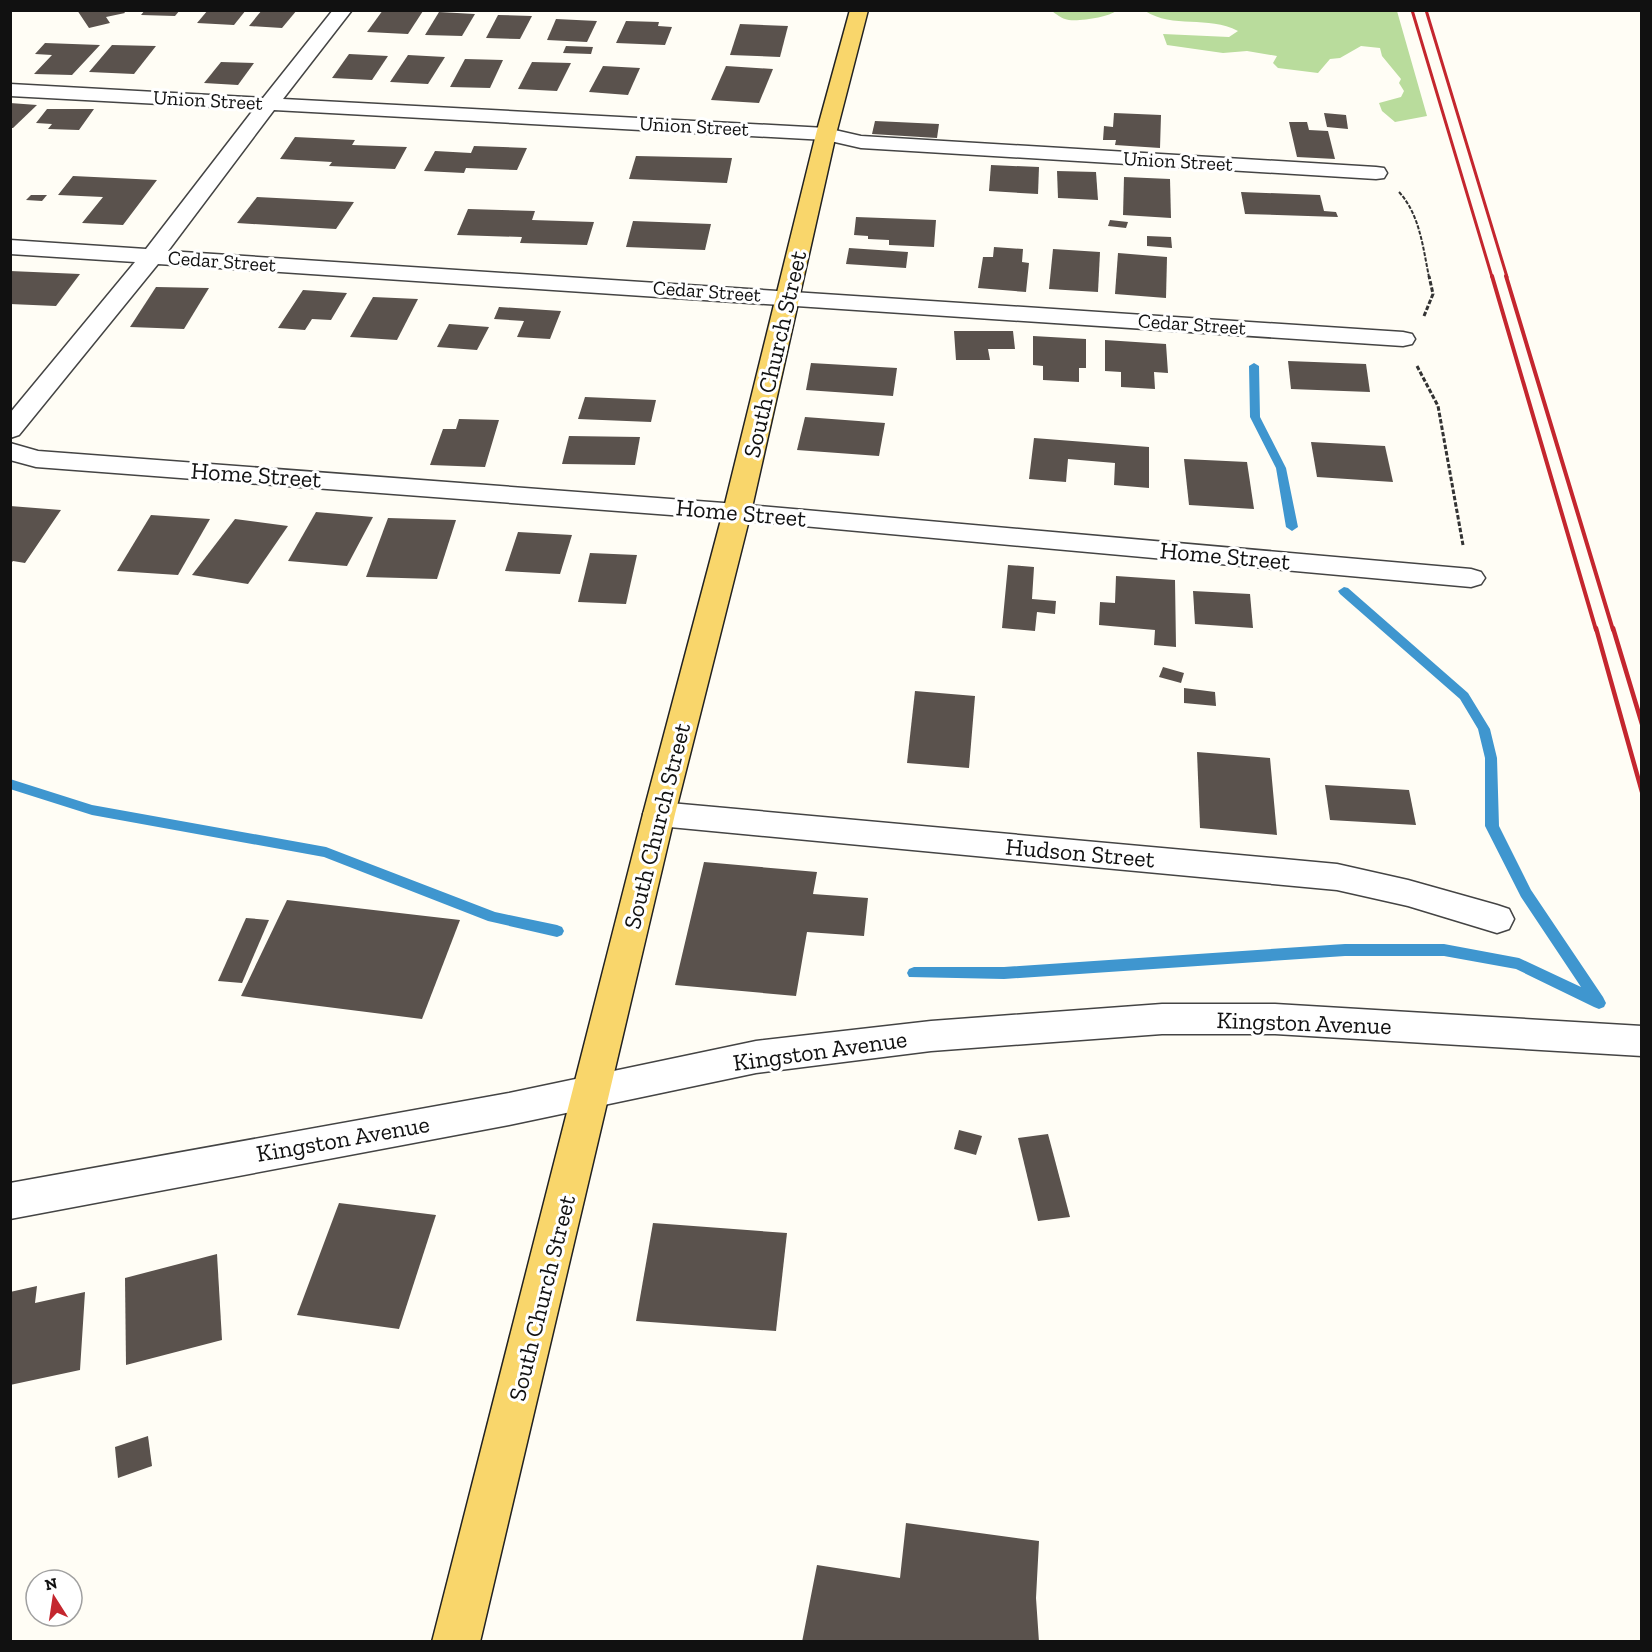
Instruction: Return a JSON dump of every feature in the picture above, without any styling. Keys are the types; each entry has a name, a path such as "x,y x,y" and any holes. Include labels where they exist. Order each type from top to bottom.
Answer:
{"main road":[{"name":"South Church Street","path":"456,1641 659,814 737,512 826,134 859,10"}],"street":[{"path":"10,430 152,256 343,10"},
{"name":"Union Street","path":"10,90 826,134 861,142 1376,173"},
{"name":"Cedar Street","path":"10,246 1403,339"},
{"name":"Home Street","path":"10,451 36,459 737,512 1471,578"},
{"name":"Hudson Street","path":"659,814 1337,877 1408,893 1497,919"},
{"name":"Kingston Avenue","path":"10,1201 509,1109 756,1057 931,1036 1162,1019 1275,1020 1641,1041"}],"path":[{"path":"1376,173 1410,204 1420,234 1433,294 1428,310 1403,339 1438,406 1471,578"}],"green space":[{"path":"1052,11 1116,11 1099,17 1069,20"},
{"path":"1145,11 1397,11 1427,116 1395,122 1382,111 1379,103 1401,97 1404,91 1399,83 1401,79 1382,56 1380,48 1361,46 1340,58 1330,59 1318,73 1278,68 1273,63 1277,56 1247,51 1223,53 1167,45 1163,34 1229,37 1238,31 1227,26 1167,19"}],"building":[{"path":"77,10 123,10 125,13 106,17 110,23 89,28"},
{"path":"145,10 180,10 175,16 141,15"},
{"path":"208,10 246,10 234,25 197,23"},
{"path":"262,10 297,10 282,28 249,26"},
{"path":"383,10 423,11 408,34 367,32"},
{"path":"439,12 475,14 462,36 425,35"},
{"path":"498,15 532,16 520,39 486,38"},
{"path":"556,19 597,21 587,42 547,40"},
{"path":"626,21 659,22 658,26 672,27 665,45 616,43"},
{"path":"740,24 788,26 780,57 730,55"},
{"path":"45,43 100,45 72,75 34,74 52,55 35,54"},
{"path":"112,45 156,46 134,74 89,72"},
{"path":"566,46 593,47 591,54 563,53"},
{"path":"349,54 388,56 372,80 332,78"},
{"path":"408,55 445,57 428,84 390,82"},
{"path":"465,59 503,60 490,88 450,87"},
{"path":"221,62 254,63 238,85 204,83"},
{"path":"532,62 571,63 557,91 518,89"},
{"path":"603,66 640,68 628,95 589,92"},
{"path":"726,66 773,69 759,103 711,100"},
{"path":"10,103 37,105 13,128 10,128"},
{"path":"47,109 94,109 79,130 48,129 52,124 36,123"},
{"path":"1114,113 1161,115 1160,148 1115,145 1116,140 1103,140 1104,126 1113,127"},
{"path":"1324,113 1346,115 1348,129 1327,127"},
{"path":"875,121 939,124 937,138 872,134"},
{"path":"1289,122 1307,122 1309,130 1328,131 1335,159 1297,157"},
{"path":"295,137 355,140 352,145 407,147 395,169 329,166 332,162 280,159"},
{"path":"474,146 527,148 517,170 466,168 464,173 424,171 435,151 471,153"},
{"path":"636,156 732,158 727,183 629,179"},
{"path":"991,165 1039,167 1038,194 989,191"},
{"path":"1057,171 1096,172 1098,200 1058,198"},
{"path":"73,176 157,180 123,225 82,223 103,197 58,195"},
{"path":"1124,177 1170,179 1171,218 1123,215"},
{"path":"1241,192 1320,195 1324,211 1336,212 1338,217 1245,214"},
{"path":"31,195 47,195 42,201 26,200"},
{"path":"257,197 354,202 336,229 237,223"},
{"path":"468,209 535,211 532,220 594,222 587,245 520,243 522,237 457,235"},
{"path":"856,217 936,220 934,247 889,245 889,240 868,239 868,236 854,235"},
{"path":"1110,220 1128,222 1126,228 1108,226"},
{"path":"633,221 711,224 705,250 626,247"},
{"path":"1147,236 1171,237 1172,248 1147,246"},
{"path":"994,247 1023,249 1022,262 1029,263 1026,292 978,288 983,257 993,257"},
{"path":"849,248 908,252 906,268 846,264"},
{"path":"1053,249 1100,252 1098,292 1049,289"},
{"path":"1118,253 1167,257 1166,298 1115,294"},
{"path":"10,271 80,274 56,306 10,304"},
{"path":"156,287 209,288 184,329 130,327"},
{"path":"303,290 347,293 331,320 312,319 305,330 278,328"},
{"path":"373,297 418,299 397,340 350,337"},
{"path":"499,307 561,311 550,339 517,337 524,321 494,319"},
{"path":"449,324 489,327 477,350 437,347"},
{"path":"954,331 1013,331 1015,349 988,349 990,360 956,360"},
{"path":"1033,336 1086,339 1086,368 1079,368 1079,382 1043,380 1043,366 1033,365"},
{"path":"1105,340 1166,344 1168,373 1154,372 1155,389 1121,387 1121,372 1105,371"},
{"path":"1288,361 1366,364 1370,392 1291,389"},
{"path":"811,363 897,368 893,396 806,390"},
{"path":"585,397 656,400 651,422 578,419"},
{"path":"805,417 885,423 879,456 797,450"},
{"path":"459,419 499,420 485,467 430,465 443,429 456,429"},
{"path":"569,436 640,437 635,465 562,464"},
{"path":"1034,438 1149,447 1149,488 1114,485 1115,463 1068,459 1066,482 1029,479"},
{"path":"1311,442 1385,446 1393,482 1317,477"},
{"path":"1184,459 1247,462 1254,509 1189,505"},
{"path":"10,506 61,510 25,563 13,561 10,564"},
{"path":"316,512 373,517 347,566 288,561"},
{"path":"151,515 210,519 178,575 117,571"},
{"path":"388,518 456,520 437,579 366,577"},
{"path":"235,519 288,526 248,584 192,575"},
{"path":"518,532 572,535 560,574 505,571"},
{"path":"590,553 637,555 626,604 578,602"},
{"path":"1008,565 1034,567 1032,599 1056,601 1055,614 1037,612 1035,631 1002,628"},
{"path":"1116,576 1175,580 1176,647 1154,645 1155,630 1099,625 1100,602 1115,603"},
{"path":"1193,591 1250,594 1253,628 1195,624"},
{"path":"1163,667 1184,673 1181,683 1159,677"},
{"path":"1184,688 1215,692 1216,706 1184,703"},
{"path":"915,691 975,696 969,768 907,763"},
{"path":"1197,752 1270,758 1277,835 1200,828"},
{"path":"1325,785 1409,790 1416,825 1330,820"},
{"path":"704,862 817,872 813,894 868,898 864,936 807,932 796,996 675,985"},
{"path":"287,900 460,920 422,1019 241,996"},
{"path":"246,918 269,920 242,983 218,981"},
{"path":"959,1130 982,1136 976,1155 954,1149"},
{"path":"1048,1134 1070,1217 1038,1221 1018,1138"},
{"path":"339,1203 436,1215 399,1329 297,1315"},
{"path":"653,1223 787,1233 776,1331 636,1321"},
{"path":"217,1254 222,1340 126,1365 125,1278"},
{"path":"37,1286 35,1303 85,1292 80,1370 10,1385 10,1292"},
{"path":"148,1436 152,1466 118,1478 115,1447"},
{"path":"906,1523 1039,1541 1036,1598 1039,1642 802,1642 817,1565 900,1578"}],"waterway":[{"path":"1254,366 1255,417 1281,468 1292,527"},
{"path":"1344,591 1464,696 1484,729 1491,758 1492,826 1526,893 1598,1001"},
{"path":"10,784 92,810 326,852 493,917 557,931"},
{"path":"914,973 1004,973 1345,950 1444,950 1519,964 1599,1003"}],"railway":[{"path":"1412,10 1492,277"},
{"path":"1426,10 1507,277"},
{"path":"1492,276 1596,630"},
{"path":"1506,276 1613,630"},
{"path":"1596,628 1642,792"},
{"path":"1613,628 1642,724"}]}
